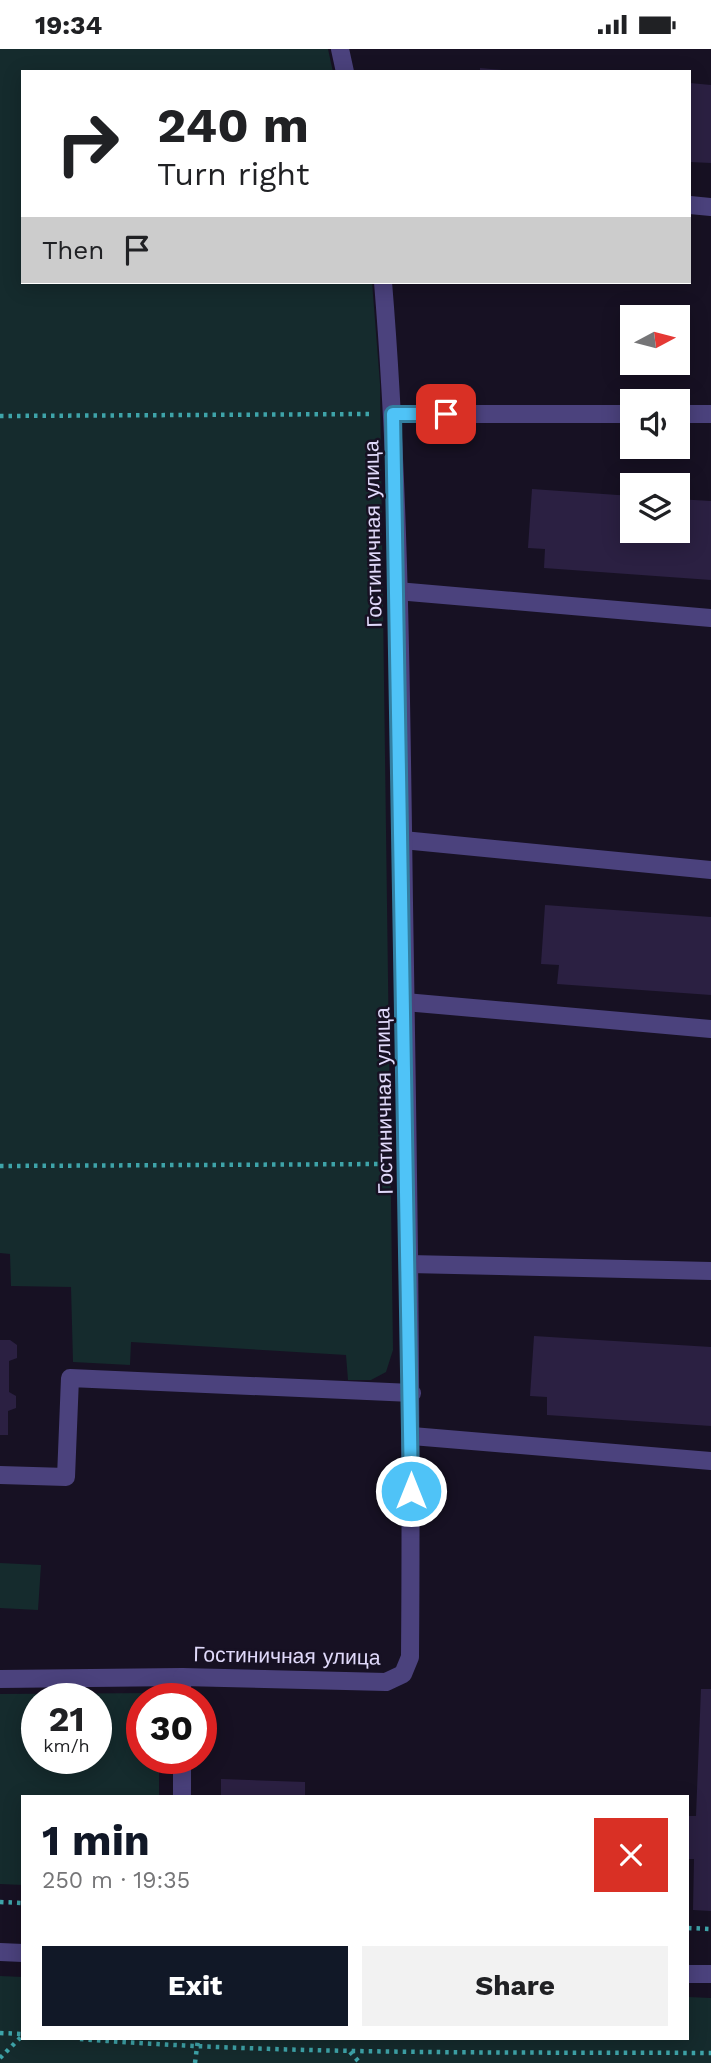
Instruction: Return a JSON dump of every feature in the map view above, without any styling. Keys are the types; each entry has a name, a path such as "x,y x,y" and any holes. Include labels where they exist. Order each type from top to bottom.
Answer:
{"street":[{"path":"340,49 345,70"},
{"path":"691,205 711,207"},
{"name":"Гостиничная улица","path":"182,1683 182,1677 386,1682 403,1674 410,1657 412,1394 403,840 393,414 383,284"},
{"path":"393,414 620,414"},
{"path":"690,414 711,414"},
{"path":"397,591 711,618"},
{"path":"403,840 711,870"},
{"path":"405,1002 711,1029"},
{"path":"409,1264 711,1272"},
{"path":"0,1475 66,1477 70,1378 412,1394"},
{"path":"412,1436 711,1461"},
{"path":"0,1679 182,1677"},
{"path":"182,1774 182,1795"},
{"path":"0,1952 21,1953"},
{"path":"689,1974 711,1974"}],"path":[{"path":"0,415 393,414"},
{"path":"0,1166 408,1164"},
{"path":"0,1902 21,1903"},
{"path":"689,1928 711,1929"},
{"path":"0,2033 21,2035"},
{"path":"0,2058 21,2037"},
{"path":"94,2040 196,2047 350,2052 711,2053"},
{"path":"195,2063 198,2040"},
{"path":"350,2052 360,2063"}],"green space":[{"path":"0,49 328,49 333,70 21,70 21,284 372,284 380,384 393,1350 386,1372 371,1380 348,1380 346,1355 131,1342 130,1365 73,1362 71,1287 11,1286 10,1254 0,1253"},
{"path":"0,1563 41,1565 38,1610 0,1608"},
{"path":"112,1693 126,1693 126,1774 159,1774 159,1795 21,1795 21,1885 0,1884 0,1694 21,1694 21,1774 112,1774"},
{"path":"0,1976 21,1977 21,2040 689,2040 689,1997 711,1998 711,2063 0,2063"}],"building":[{"path":"691,83 711,85 711,163 691,162"},
{"path":"532,489 620,495 620,543 690,543 690,500 711,501 711,580 544,568 545,549 528,548"},
{"path":"545,905 711,917 711,995 557,984 559,965 541,964"},
{"path":"534,1336 711,1347 711,1426 547,1415 547,1397 530,1396"},
{"path":"0,1340 10,1340 17,1345 17,1358 9,1361 9,1392 16,1396 16,1408 8,1411 8,1435 0,1435"},
{"path":"701,1689 711,1689 711,1911 693,1910 694,1859 689,1859 689,1816 696,1816"},
{"path":"221,1779 305,1782 305,1795 221,1795"}],"route":[{"path":"411,1491 412,1394 393,414 446,414"}]}
